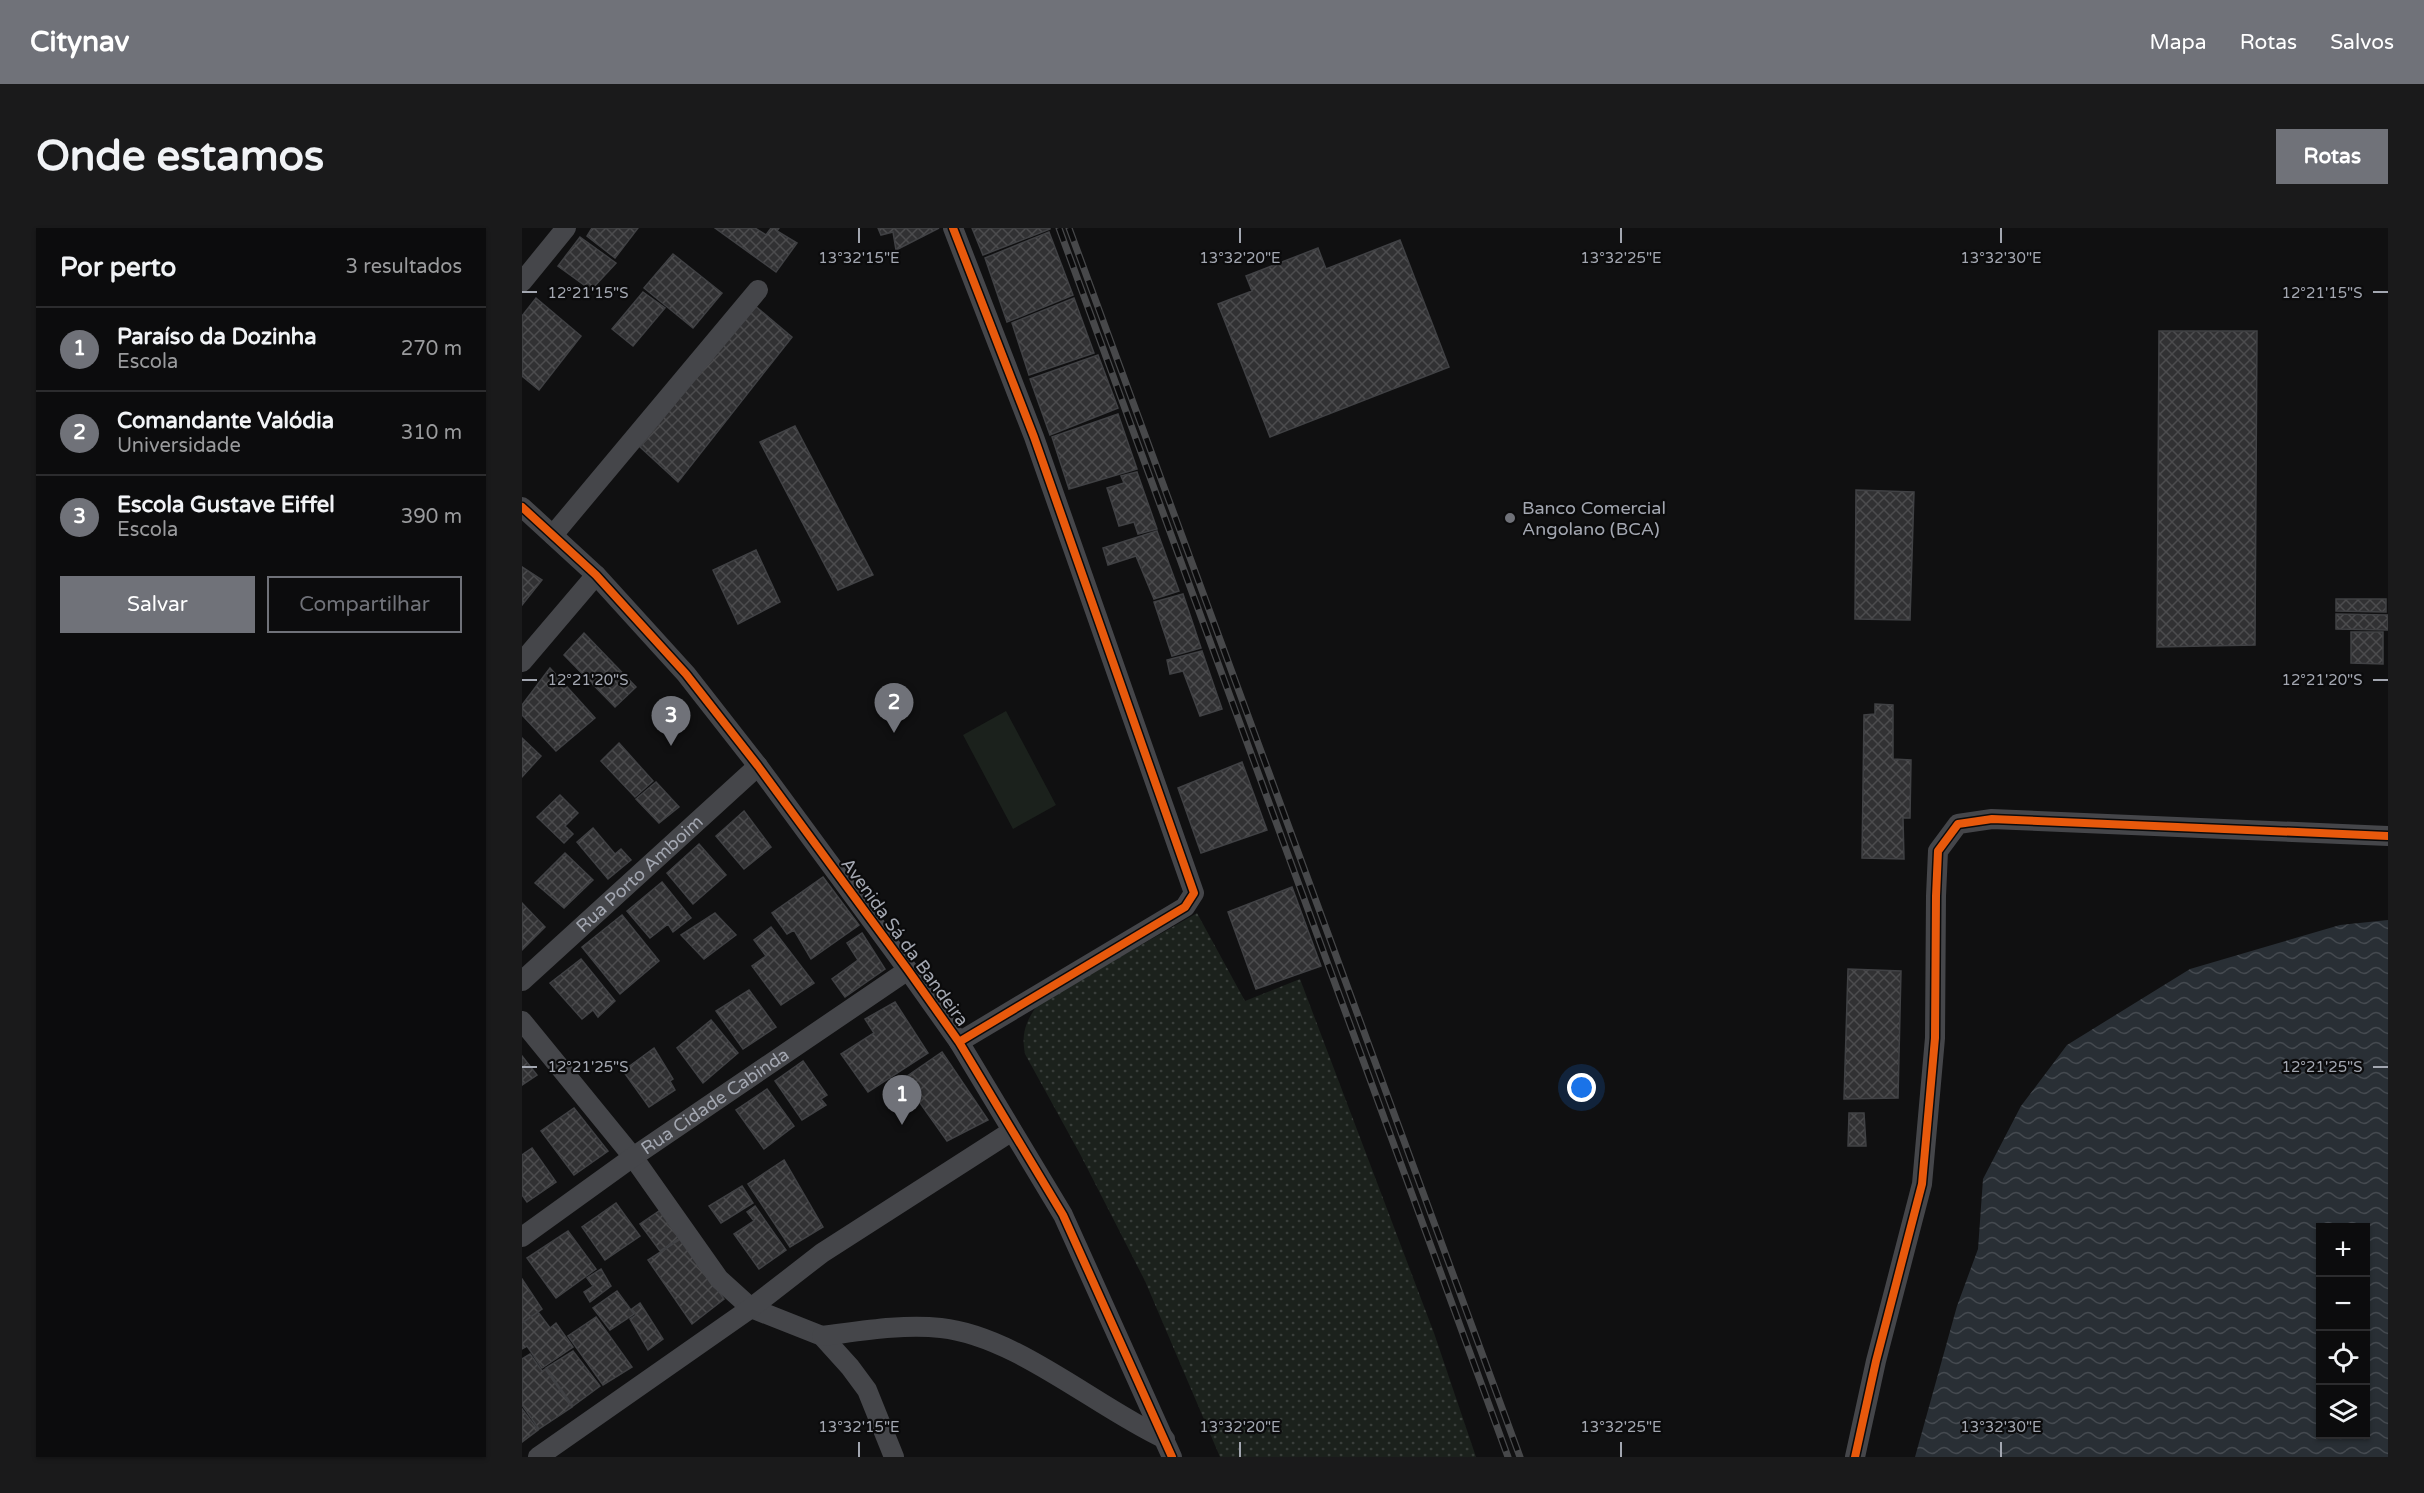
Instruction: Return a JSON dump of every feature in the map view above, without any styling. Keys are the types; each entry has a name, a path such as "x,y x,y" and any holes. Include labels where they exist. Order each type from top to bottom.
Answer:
{"street":[{"path":"522,282 566,228"},
{"path":"953,228 1034,437 1194,893 1185,907 958,1042"},
{"path":"553,535 758,290"},
{"name":"Avenida Sá da Bandeira","path":"522,507 596,575 686,674 758,766 958,1042 1063,1215 1169,1448"},
{"path":"522,662 596,575"},
{"name":"Rua Porto Amboim","path":"522,981 758,766"},
{"path":"1855,1457 1878,1351 1922,1184 1935,1038 1938,851 1958,824 1992,819 2388,836"},
{"name":"Rua Cidade Cabinda","path":"522,1237 633,1157 908,970"},
{"path":"522,1021 633,1157 719,1279 751,1308 822,1336 850,1367 867,1390 894,1457"},
{"path":"538,1457 751,1308 822,1253 1012,1131"},
{"path":"822,1336 887,1327 942,1329 987,1340 1034,1363 1169,1448"}],"shaded area":[{"path":"1006,711 1056,805 1013,829 963,735"},
{"path":"1197,913 1245,1001 1300,979 1434,1333 1476,1457 1220,1457 1145,1281 1080,1154 1025,1054 1024,1047 1025,1028 1038,1004"}],"water":[{"path":"2388,920 2388,1457 1915,1457 1957,1306 1978,1249 1983,1179 2021,1106 2067,1045 2190,969 2340,925"}],"building":[{"path":"592,228 638,228 615,258 587,236"},
{"path":"715,228 755,228 766,235 771,228 779,228 777,231 797,243 776,272"},
{"path":"878,228 939,228 896,250 893,232 881,235"},
{"path":"972,228 1050,228 1050,229 983,255"},
{"path":"1049,232 1073,295 1007,322 985,258"},
{"path":"580,237 616,263 591,290 558,266"},
{"path":"1400,240 1449,367 1270,437 1218,304 1252,291 1246,276 1318,248 1326,269"},
{"path":"673,254 722,293 693,328 644,288"},
{"path":"643,292 665,308 633,346 612,329"},
{"path":"536,298 581,336 539,390 522,376 522,316"},
{"path":"1074,298 1094,353 1029,375 1012,323"},
{"path":"754,305 792,337 678,482 640,447"},
{"path":"2159,331 2257,331 2255,645 2157,647"},
{"path":"1098,355 1118,408 1050,435 1030,379"},
{"path":"1118,414 1137,469 1069,489 1052,437"},
{"path":"795,426 873,575 838,590 760,442"},
{"path":"1137,472 1157,529 1138,534 1134,522 1119,526 1107,488 1124,483 1121,476"},
{"path":"1856,490 1914,492 1910,620 1855,619"},
{"path":"1157,531 1179,591 1154,599 1136,556 1108,565 1103,548"},
{"path":"756,550 780,602 738,624 713,570"},
{"path":"522,567 542,580 522,605"},
{"path":"1183,594 1201,648 1172,656 1154,602"},
{"path":"2336,599 2386,599 2386,612 2336,611"},
{"path":"2336,614 2388,615 2388,630 2336,629"},
{"path":"2351,632 2383,632 2383,664 2351,663"},
{"path":"584,633 636,687 615,707 564,655"},
{"path":"1202,651 1222,709 1200,716 1183,671 1170,674 1167,660"},
{"path":"550,668 595,718 556,751 522,715 522,705"},
{"path":"1875,704 1893,705 1893,759 1911,760 1910,818 1903,818 1904,859 1862,858 1864,715 1875,714"},
{"path":"522,738 541,756 522,777"},
{"path":"619,743 653,781 635,797 601,761"},
{"path":"1242,762 1267,830 1201,853 1178,788"},
{"path":"656,782 679,807 659,823 636,799"},
{"path":"560,795 578,813 565,826 573,834 564,843 537,817"},
{"path":"744,811 771,847 744,869 716,836"},
{"path":"593,828 615,854 621,849 631,860 608,879 577,842"},
{"path":"699,844 726,875 693,904 667,873"},
{"path":"565,853 593,880 564,908 535,883"},
{"path":"823,877 859,925 811,959 794,930 787,934 772,913"},
{"path":"662,882 691,918 673,932 668,924 650,938 627,911"},
{"path":"1292,887 1321,966 1256,989 1228,912"},
{"path":"522,903 545,927 522,950"},
{"path":"715,913 736,935 704,959 681,935"},
{"path":"622,915 659,961 620,994 582,947"},
{"path":"771,927 814,983 781,1005 752,966 766,956 754,940"},
{"path":"862,933 885,969 845,997 832,979 858,960 847,943"},
{"path":"581,959 615,1001 598,1017 593,1010 582,1019 550,983"},
{"path":"1848,969 1901,971 1898,1098 1844,1099"},
{"path":"749,990 776,1027 743,1049 716,1011"},
{"path":"895,1002 928,1053 868,1092 841,1054 874,1033 865,1019"},
{"path":"711,1020 738,1053 703,1083 677,1048"},
{"path":"654,1048 673,1079 670,1081 675,1090 649,1107 623,1071"},
{"path":"942,1052 988,1120 947,1141 903,1079"},
{"path":"522,1056 537,1075 522,1085"},
{"path":"803,1061 827,1095 821,1099 826,1105 802,1120 775,1081"},
{"path":"767,1089 794,1126 764,1149 736,1110"},
{"path":"574,1108 608,1151 574,1175 541,1131"},
{"path":"1849,1113 1864,1113 1866,1146 1848,1146"},
{"path":"532,1148 556,1182 527,1202 522,1195 522,1155"},
{"path":"784,1160 823,1227 790,1247 748,1184"},
{"path":"742,1186 753,1203 721,1223 709,1206"},
{"path":"616,1203 640,1236 605,1260 582,1227"},
{"path":"755,1206 786,1250 759,1269 734,1234 754,1221 747,1212"},
{"path":"662,1209 682,1237 660,1251 640,1224"},
{"path":"568,1231 596,1269 556,1298 527,1258"},
{"path":"682,1238 724,1299 692,1324 648,1260"},
{"path":"601,1269 611,1286 590,1302 584,1292 593,1286 587,1278"},
{"path":"522,1279 542,1309 522,1323"},
{"path":"617,1291 634,1314 610,1330 593,1308"},
{"path":"640,1303 663,1339 648,1350 630,1319 636,1315 632,1309"},
{"path":"538,1312 550,1328 556,1323 573,1347 542,1368 527,1346 522,1349 522,1323"},
{"path":"596,1317 632,1367 603,1385 568,1336"},
{"path":"573,1351 600,1386 573,1406 546,1368"},
{"path":"530,1354 542,1371 545,1369 572,1407 539,1429 522,1405 522,1359"},
{"path":"522,1409 538,1430 522,1442"}],"railway":[{"path":"1059,228 1508,1457"},
{"path":"1069,228 1520,1457"}],"cycle path":[{"path":"953,228 1034,437 1194,893 1185,907 959,1042"},
{"path":"522,507 596,575 686,674 758,766 959,1042 1063,1215 1172,1457"},
{"path":"1855,1457 1876,1361 1922,1184 1935,1038 1938,851 1958,824 1992,819 2388,836"}],"place":[{"name":"Banco Comercial Angolano (BCA)","path":"1510,518"},
{"name":"Comandante Valódia","path":"894,733"},
{"name":"Escola Gustave Eiffel","path":"671,746"},
{"name":"Paraíso da Dozinha","path":"902,1125"}]}
